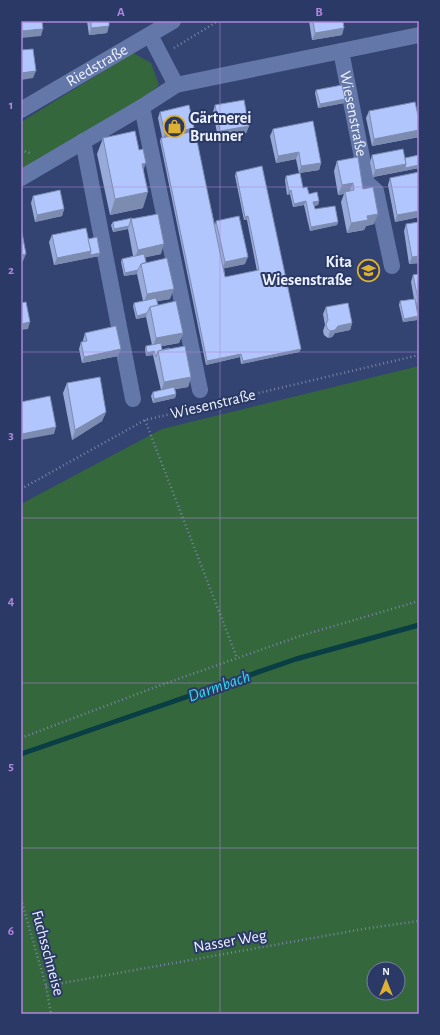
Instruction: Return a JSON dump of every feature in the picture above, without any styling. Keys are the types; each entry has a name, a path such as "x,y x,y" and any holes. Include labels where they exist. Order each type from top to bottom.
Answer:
{"street":[{"name":"Riedstraße","path":"21,110 174,21"},
{"path":"150,35 176,85"},
{"name":"Wiesenstraße","path":"21,178 142,107 176,85 419,35"},
{"name":"Wiesenstraße","path":"341,51 367,183 376,191 392,266"},
{"path":"142,107 200,390"},
{"path":"83,141 133,399"}],"path":[{"path":"160,56 218,21"},
{"name":"Wiesenstraße","path":"21,489 145,420 419,355"},
{"path":"145,420 237,658"},
{"path":"21,738 300,636 419,600"},
{"name":"Fuchsschneise","path":"21,898 46,986 51,1014"},
{"name":"Nasser Weg","path":"46,986 363,929 419,921"}],"green space":[{"path":"133,53 151,63 159,85 146,96 21,171 21,122"},
{"path":"419,366 419,1014 21,1014 21,504 162,429"}],"building":[{"path":"21,21 42,21 43,29 21,31"},
{"path":"91,21 109,21 109,26 91,28"},
{"path":"313,21 343,21 344,28 315,33"},
{"path":"33,49 36,71 21,73 21,50"},
{"path":"342,85 345,99 320,104 316,90"},
{"path":"244,100 249,126 220,131 215,105"},
{"path":"415,102 419,120 419,130 374,139 369,111"},
{"name":"Gärtnerei Brunner","path":"189,105 194,128 165,134 160,112"},
{"path":"313,121 321,163 301,166 299,152 278,156 273,129"},
{"path":"135,131 139,150 143,149 146,163 142,164 148,192 115,199 103,138"},
{"path":"195,131 225,277 259,270 248,216 245,217 236,172 262,166 301,349 243,361 241,354 207,361 161,138"},
{"path":"403,149 406,164 375,170 372,155"},
{"path":"419,155 419,165 405,168 405,158"},
{"path":"358,157 363,189 373,187 378,214 367,216 368,220 351,223 345,192 354,190 353,183 342,185 337,161"},
{"path":"419,172 419,211 397,215 390,178"},
{"path":"300,173 303,188 307,187 309,194 317,192 319,201 313,202 315,209 335,206 338,222 311,227 306,201 294,204 291,190 289,191 286,176"},
{"path":"60,190 64,209 37,215 33,196"},
{"path":"158,214 164,244 138,250 131,219"},
{"path":"239,216 248,257 225,262 216,221"},
{"path":"132,218 129,226 114,229 113,222"},
{"path":"419,222 419,256 412,257 406,224"},
{"path":"21,228 26,254 21,255"},
{"path":"86,228 91,251 57,258 52,235"},
{"path":"97,237 100,253 90,255 91,251 88,239"},
{"path":"144,254 146,262 141,264 138,270 125,273 122,259"},
{"path":"167,258 174,289 147,294 141,264"},
{"path":"419,274 419,299 418,299 413,275"},
{"path":"156,298 158,305 150,307 147,313 137,316 134,303"},
{"path":"415,299 418,316 404,319 400,301"},
{"path":"176,301 183,333 156,338 150,307"},
{"path":"26,302 30,322 21,324 21,303"},
{"path":"348,303 352,323 338,326 335,330 330,331 326,324 328,320 326,307"},
{"path":"116,326 121,349 84,357 81,342 87,341 85,333"},
{"path":"161,343 162,350 170,349 158,351 156,357 154,351 147,353 146,346"},
{"path":"185,346 191,377 164,382 158,351"},
{"path":"100,377 106,412 75,430 67,383"},
{"path":"174,387 176,394 154,399 153,392"},
{"path":"50,396 56,427 22,434 21,402"}],"waterway":[{"name":"Darmbach","path":"21,754 296,659 419,625"}],"place":[{"name":"Gärtnerei Brunner","path":"175,127"},
{"name":"Kita Wiesenstraße","path":"368,271"}]}
